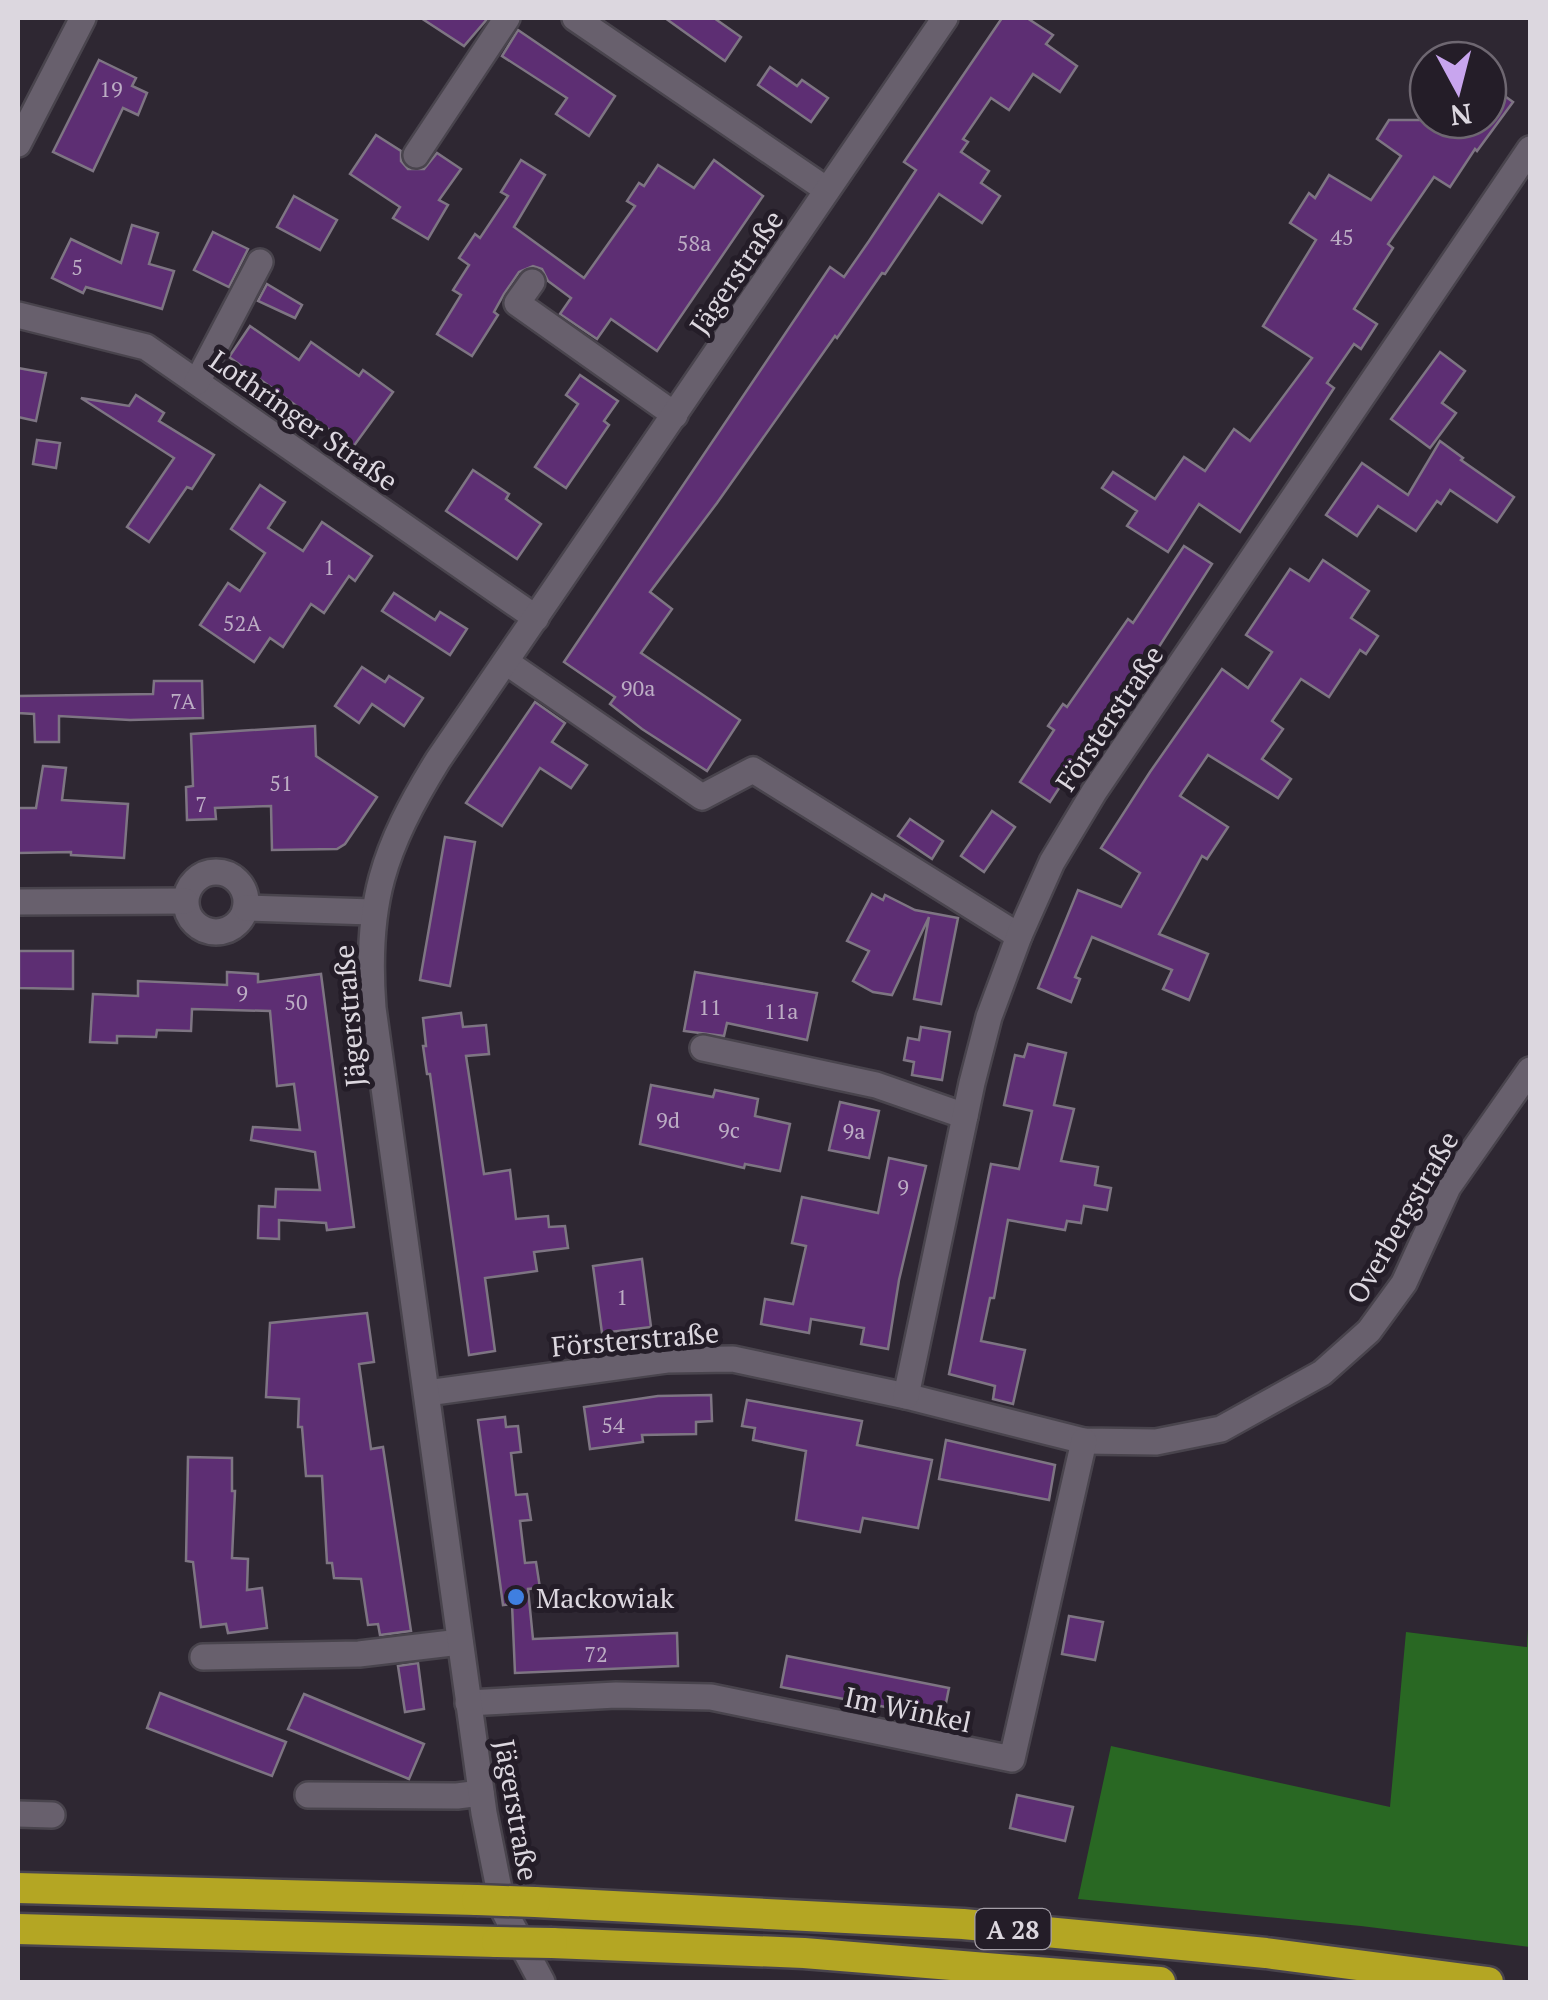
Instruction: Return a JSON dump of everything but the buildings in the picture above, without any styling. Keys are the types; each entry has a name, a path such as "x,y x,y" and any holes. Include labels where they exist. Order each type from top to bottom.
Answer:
{"highway":[{"name":"A 28","path":"18,1888 536,1902 963,1924 1266,1953 1488,1982"},
{"name":"A 28","path":"18,1929 804,1954 1160,1982"}],"street":[{"path":"18,144 83,18"},
{"path":"416,155 507,18"},
{"path":"574,18 828,190"},
{"name":"Jägerstraße","path":"542,1982 504,1909 481,1793 373,1008 372,912 382,867 409,806 945,18"},
{"name":"Försterstraße","path":"906,1396 989,1017 1052,862 1094,792 1530,149"},
{"path":"197,382 260,262"},
{"path":"532,282 517,303 674,415"},
{"name":"Lothringer Straße","path":"18,315 146,347 536,618"},
{"path":"506,662 702,797 753,770 1019,936"},
{"path":"216,870 234,877 246,894 246,908 238,924 228,930 208,932 191,920 184,901 188,887 200,875 216,870"},
{"path":"18,902 184,901"},
{"path":"246,908 372,912"},
{"path":"704,1048 876,1085 965,1116"},
{"name":"Overbergstraße","path":"1084,1441 1156,1442 1221,1429 1322,1373 1370,1331 1404,1282 1448,1187 1530,1070"},
{"name":"Försterstraße","path":"427,1394 667,1360 733,1359 906,1396 1084,1441"},
{"name":"Im Winkel","path":"468,1703 616,1695 711,1698 1012,1759 1084,1441"},
{"path":"203,1657 359,1654 460,1642"},
{"path":"308,1795 481,1793"},
{"path":"18,1814 52,1815"}],"green space":[{"path":"1530,1594 1530,1947 1361,1926 1078,1899 1111,1746 1390,1807 1406,1632 1527,1647"}],"place":[{"name":"Mackowiak","path":"516,1597"}]}
